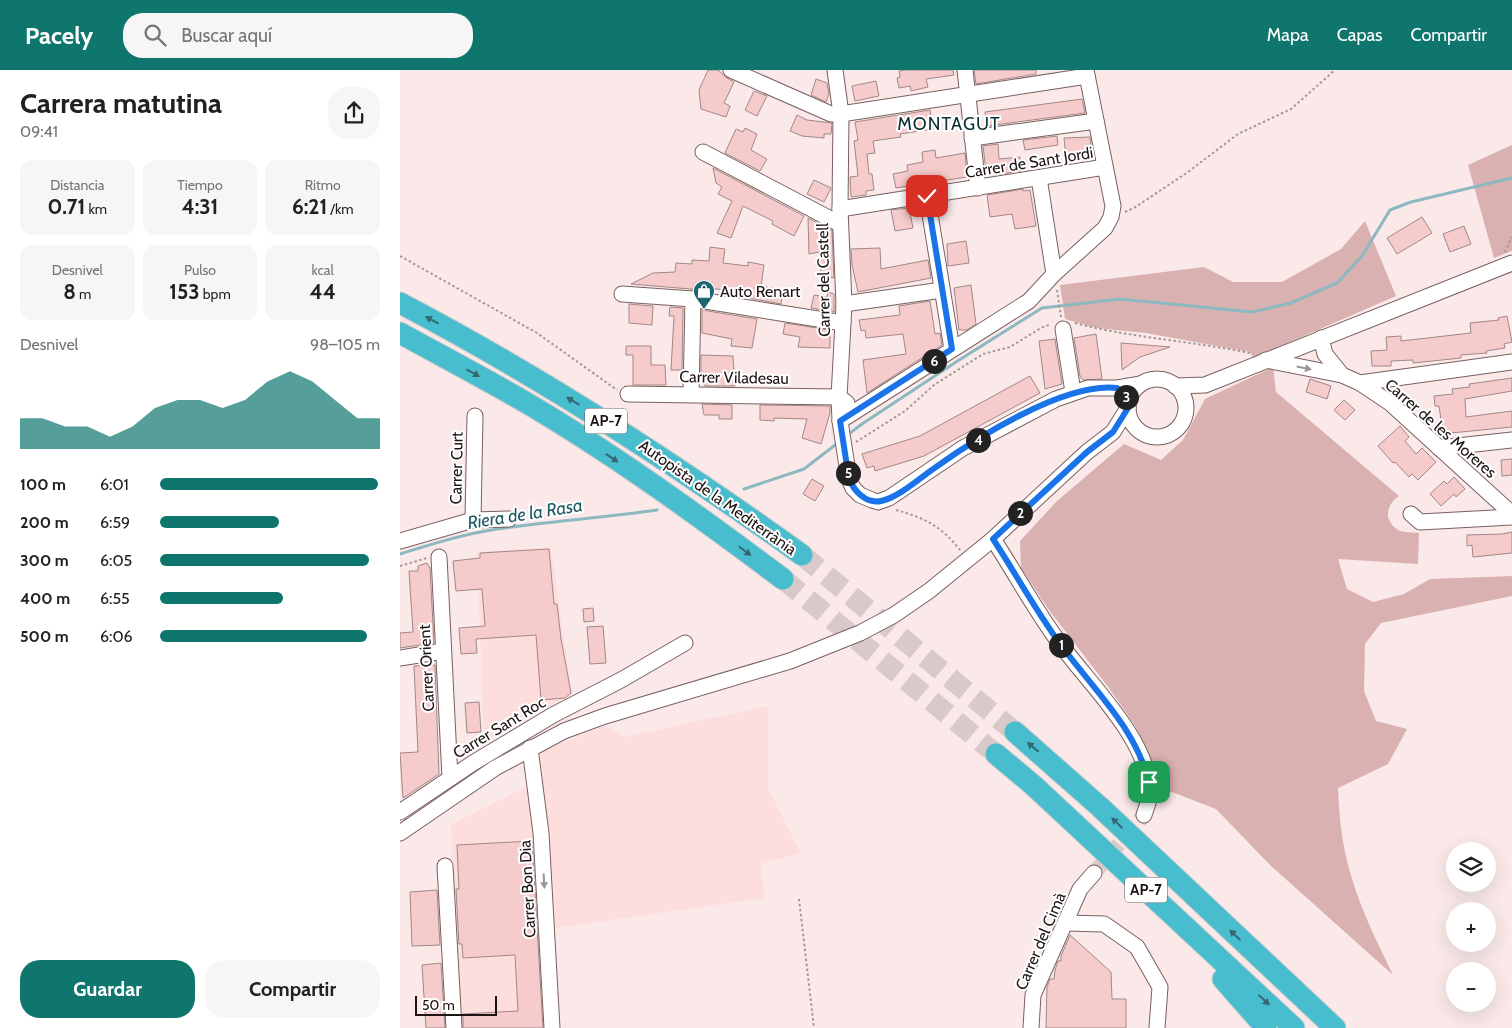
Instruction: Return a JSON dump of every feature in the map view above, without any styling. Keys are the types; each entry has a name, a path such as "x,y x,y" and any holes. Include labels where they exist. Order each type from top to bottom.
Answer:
{"highway":[{"name":"Autopista de la Mediterrània","path":"400,303 523,370 603,419 685,472 802,555"},
{"name":"Autopista de la Mediterrània","path":"400,333 521,399 714,527 783,579"},
{"name":"AP-7","path":"1015,732 1100,807 1335,1028"},
{"name":"AP-7","path":"996,754 1050,801 1294,1028"},
{"path":"1050,801 1194,946 1266,1028"}],"street":[{"path":"731,70 831,114 967,94 1087,73 1113,206 1111,217 1105,228 1055,281 1029,301 856,411 844,436"},
{"name":"Carrer del Castell","path":"835,70 841,114 840,224 844,304 839,397 849,479 853,488 860,495 878,502 889,498"},
{"path":"964,70 978,188"},
{"path":"972,138 1096,121"},
{"path":"703,152 840,224"},
{"name":"Carrer de Sant Jordi","path":"840,209 1105,167"},
{"path":"1039,178 1055,281"},
{"path":"927,196 952,349"},
{"path":"1113,432 1141,433 1155,437 1169,434 1180,425 1185,411 1195,395 1205,385 1260,357 1321,338 1507,261"},
{"path":"844,304 942,290"},
{"path":"622,294 693,299 843,323"},
{"path":"691,394 693,299"},
{"path":"1063,324 1080,390"},
{"name":"Carrer de les Moreres","path":"1321,338 1325,354 1342,375"},
{"name":"Carrer de les Moreres","path":"1260,357 1342,375 1360,383 1390,403 1512,515"},
{"path":"1360,383 1512,362"},
{"path":"889,498 963,448 1039,407 1080,390 1117,388 1157,380 1168,382 1175,386 1182,395 1185,411"},
{"path":"400,833 488,773 530,748 564,731 605,716 781,664 828,647 894,615 929,591 993,539 1087,452 1113,432 1128,405 1132,393 1141,384"},
{"path":"1175,386 1205,385"},
{"path":"1117,388 1128,405 1131,421 1141,433"},
{"name":"Carrer Viladesau","path":"628,394 839,397"},
{"path":"839,397 856,411"},
{"name":"Carrer Curt","path":"473,520 475,416"},
{"path":"1439,448 1512,440"},
{"path":"1411,514 1420,522 1512,515"},
{"name":"Carrer Curt","path":"400,541 473,520 509,519"},
{"path":"993,539 1060,644 1124,724 1145,768 1149,782 1150,795 1144,815"},
{"name":"Carrer Orient","path":"438,556 450,778"},
{"name":"Carrer Sant Roc","path":"400,812 450,778 553,715 621,680 685,643"},
{"path":"400,658 443,651"},
{"name":"Carrer Bon Dia","path":"530,748 541,832 552,1028"},
{"path":"445,866 454,1028"},
{"name":"Carrer del Cimà","path":"1031,1028 1033,995 1080,889 1094,873"},
{"path":"1065,923 1104,924 1137,947 1160,987 1157,1028"}],"path":[{"path":"1111,217 1134,208 1188,172 1238,134 1291,109 1335,70"},
{"path":"1507,261 1512,238"},
{"path":"400,256 537,333 619,391 628,394"},
{"path":"1055,281 1063,324"},
{"path":"844,436 905,410 934,385 983,354 1010,346 1041,328 1063,324 1218,346 1260,357"},
{"path":"889,498 893,509 918,516 947,533 963,554"},
{"path":"400,566 420,559 438,556"},
{"path":"799,899 814,1028"}],"shaded area":[{"path":"1512,145 1512,251 1494,258 1468,165"},
{"path":"1365,221 1396,296 1253,358 1250,352 1146,333 1097,328 1065,319 1060,285 1204,267 1233,282 1282,282 1341,249"},
{"path":"1273,367 1276,392 1399,496 1391,504 1388,513 1393,526 1400,531 1419,533 1418,564 1338,559 1347,589 1373,602 1404,594 1430,579 1512,576 1512,596 1381,623 1365,644 1364,691 1376,721 1407,729 1388,764 1338,788 1339,809 1347,862 1354,885 1369,925 1393,975 1270,865 1216,809 1164,789 1136,727 1109,688 1049,610 1021,568 1020,541 1057,501 1124,444 1161,460 1183,440 1205,399"},
{"path":"551,547 572,695 528,716 484,742 477,552"},
{"path":"768,706 768,788 801,853 761,864 764,898 555,928 540,752 604,726 625,737"},
{"path":"531,785 548,1028 457,1028 451,824"}],"building":[{"path":"708,70 718,70 734,82 724,103 730,106 726,117 701,109 699,90"},
{"path":"953,70 954,75 926,79 928,87 911,91 910,86 899,88 897,78 900,77 899,71"},
{"path":"974,70 1036,70 1036,74 976,84"},
{"path":"816,79 827,83 829,94 826,102 811,95"},
{"path":"876,81 879,96 855,101 852,86"},
{"path":"754,91 767,96 757,116 745,110"},
{"path":"1082,99 1085,113 987,126 985,112"},
{"path":"930,110 933,129 900,134 901,137 873,141 875,153 867,154 869,174 872,174 874,190 866,191 866,195 851,197 850,177 858,176 854,141 858,140 855,122"},
{"path":"797,115 807,120 832,123 831,134 824,134 824,138 802,136 790,131"},
{"path":"745,128 757,134 751,150 767,159 760,171 725,153 736,129 743,132"},
{"path":"1057,136 1058,145 1025,150 1023,140"},
{"path":"1090,137 1092,155 1066,157 1064,138"},
{"path":"998,144 999,159 1020,157 1021,171 1000,174 999,169 986,171 983,146"},
{"path":"935,150 936,158 965,153 967,177 896,188 893,174 908,171 907,165 923,162 922,152"},
{"path":"713,168 804,216 794,236 772,224 773,221 743,206 731,238 717,233 732,201 718,194 722,187 716,183"},
{"path":"814,180 831,188 824,202 807,194"},
{"path":"1023,189 1023,191 1030,190 1036,226 1015,229 1012,214 990,217 987,195"},
{"path":"909,208 913,228 895,231 891,210"},
{"path":"1422,217 1432,233 1397,254 1387,238"},
{"path":"808,218 832,230 834,278 821,275 820,252 809,254"},
{"path":"1464,226 1471,244 1450,252 1443,234"},
{"path":"966,241 969,263 948,266 947,244"},
{"path":"710,247 725,249 723,263 748,266 748,262 764,265 761,286 783,290 781,304 743,297 743,294 702,287 702,290 631,284 653,273 675,272 676,263 692,264 692,260 709,261"},
{"path":"880,248 881,269 928,260 931,278 858,292 852,265 851,249"},
{"path":"971,285 976,324 967,330 959,330 954,288"},
{"path":"828,292 834,294 834,312 811,308 814,295 827,297"},
{"path":"930,301 935,334 940,333 942,345 867,393 863,360 906,354 903,334 866,338 865,330 861,331 859,320 900,315 899,306"},
{"path":"629,304 653,306 652,325 629,323"},
{"path":"670,307 683,308 682,370 671,370 674,316 669,316"},
{"path":"702,310 757,319 752,348 731,346 732,339 702,333"},
{"path":"1507,316 1512,342 1504,344 1505,348 1486,351 1487,353 1461,355 1461,358 1413,363 1413,360 1391,361 1391,366 1372,366 1371,351 1387,350 1386,337 1401,336 1401,341 1471,333 1470,323 1499,320 1498,318"},
{"path":"785,323 830,330 830,348 798,347 800,337 783,334"},
{"path":"1096,334 1102,379 1083,380 1080,376 1074,338"},
{"path":"1055,339 1062,384 1045,389 1039,341"},
{"path":"1121,343 1170,347 1140,357 1122,370"},
{"path":"626,346 651,346 651,365 665,365 666,385 633,385 633,355 626,355"},
{"path":"701,355 733,356 735,386 705,386 701,379"},
{"path":"1030,376 1040,393 924,456 875,471 874,466 867,468 862,454 920,436"},
{"path":"1512,378 1512,391 1465,399 1466,417 1512,411 1512,427 1443,433 1439,406 1435,406 1434,396 1453,394 1452,389 1470,387 1469,384"},
{"path":"1310,379 1331,386 1327,399 1306,392"},
{"path":"1344,400 1355,410 1345,420 1334,410"},
{"path":"702,404 732,405 732,419 719,419 719,415 704,415"},
{"path":"760,405 830,406 830,413 821,444 802,438 807,419 774,418 774,421 760,420"},
{"path":"1400,426 1409,437 1405,441 1416,454 1422,448 1436,462 1418,480 1412,474 1409,477 1378,446"},
{"path":"1512,459 1512,475 1502,476 1501,460"},
{"path":"1454,477 1465,489 1456,497 1454,494 1441,506 1430,494 1444,481 1447,484"},
{"path":"812,479 824,486 815,501 803,494"},
{"path":"1512,532 1512,553 1473,557 1472,545 1467,546 1467,535"},
{"path":"549,549 554,604 557,604 571,693 565,698 541,700 536,635 476,639 477,653 461,654 459,628 485,626 482,589 456,591 453,561 480,558 480,553"},
{"path":"427,563 430,568 434,643 400,648 400,633 413,632 409,571 418,571 418,566"},
{"path":"593,608 594,621 584,622 583,609"},
{"path":"603,626 606,663 590,664 587,627"},
{"path":"435,665 439,774 403,798 400,753 418,752 414,666"},
{"path":"479,702 481,732 467,733 465,703"},
{"path":"532,841 543,1028 463,1028 463,1014 518,1011 515,955 463,958 462,944 459,944 456,889 459,889 457,845"},
{"path":"437,890 440,945 412,946 410,892"},
{"path":"1070,935 1111,972 1112,999 1126,999 1126,1028 1046,1028 1047,987 1050,979 1054,979 1058,961 1061,961 1061,956"},
{"path":"441,963 445,1028 426,1028 422,965"}],"waterway":[{"path":"846,436 956,362 1042,308 1120,299 1252,312 1291,303 1337,283 1362,256 1390,210 1411,202 1512,178"},
{"path":"744,489 804,469 839,442"},
{"name":"Riera de la Rasa","path":"400,554 485,531 657,510"}],"tunnel":[{"path":"802,555 1015,732"},
{"path":"783,579 996,754"},
{"path":"1094,873 1144,815"}],"place":[{"name":"Auto Renart","path":"704,310"}],"district":[{"name":"MONTAGUT","path":"949,124"}],"route":[{"path":"927,196 952,349 840,421 849,479 853,488 860,495 878,502 883,501 963,448 1056,399 1088,388 1105,386 1117,388 1122,392 1129,401 1128,408 1113,432 1087,452 993,539 1060,644 1124,724 1139,754 1149,782"}]}
